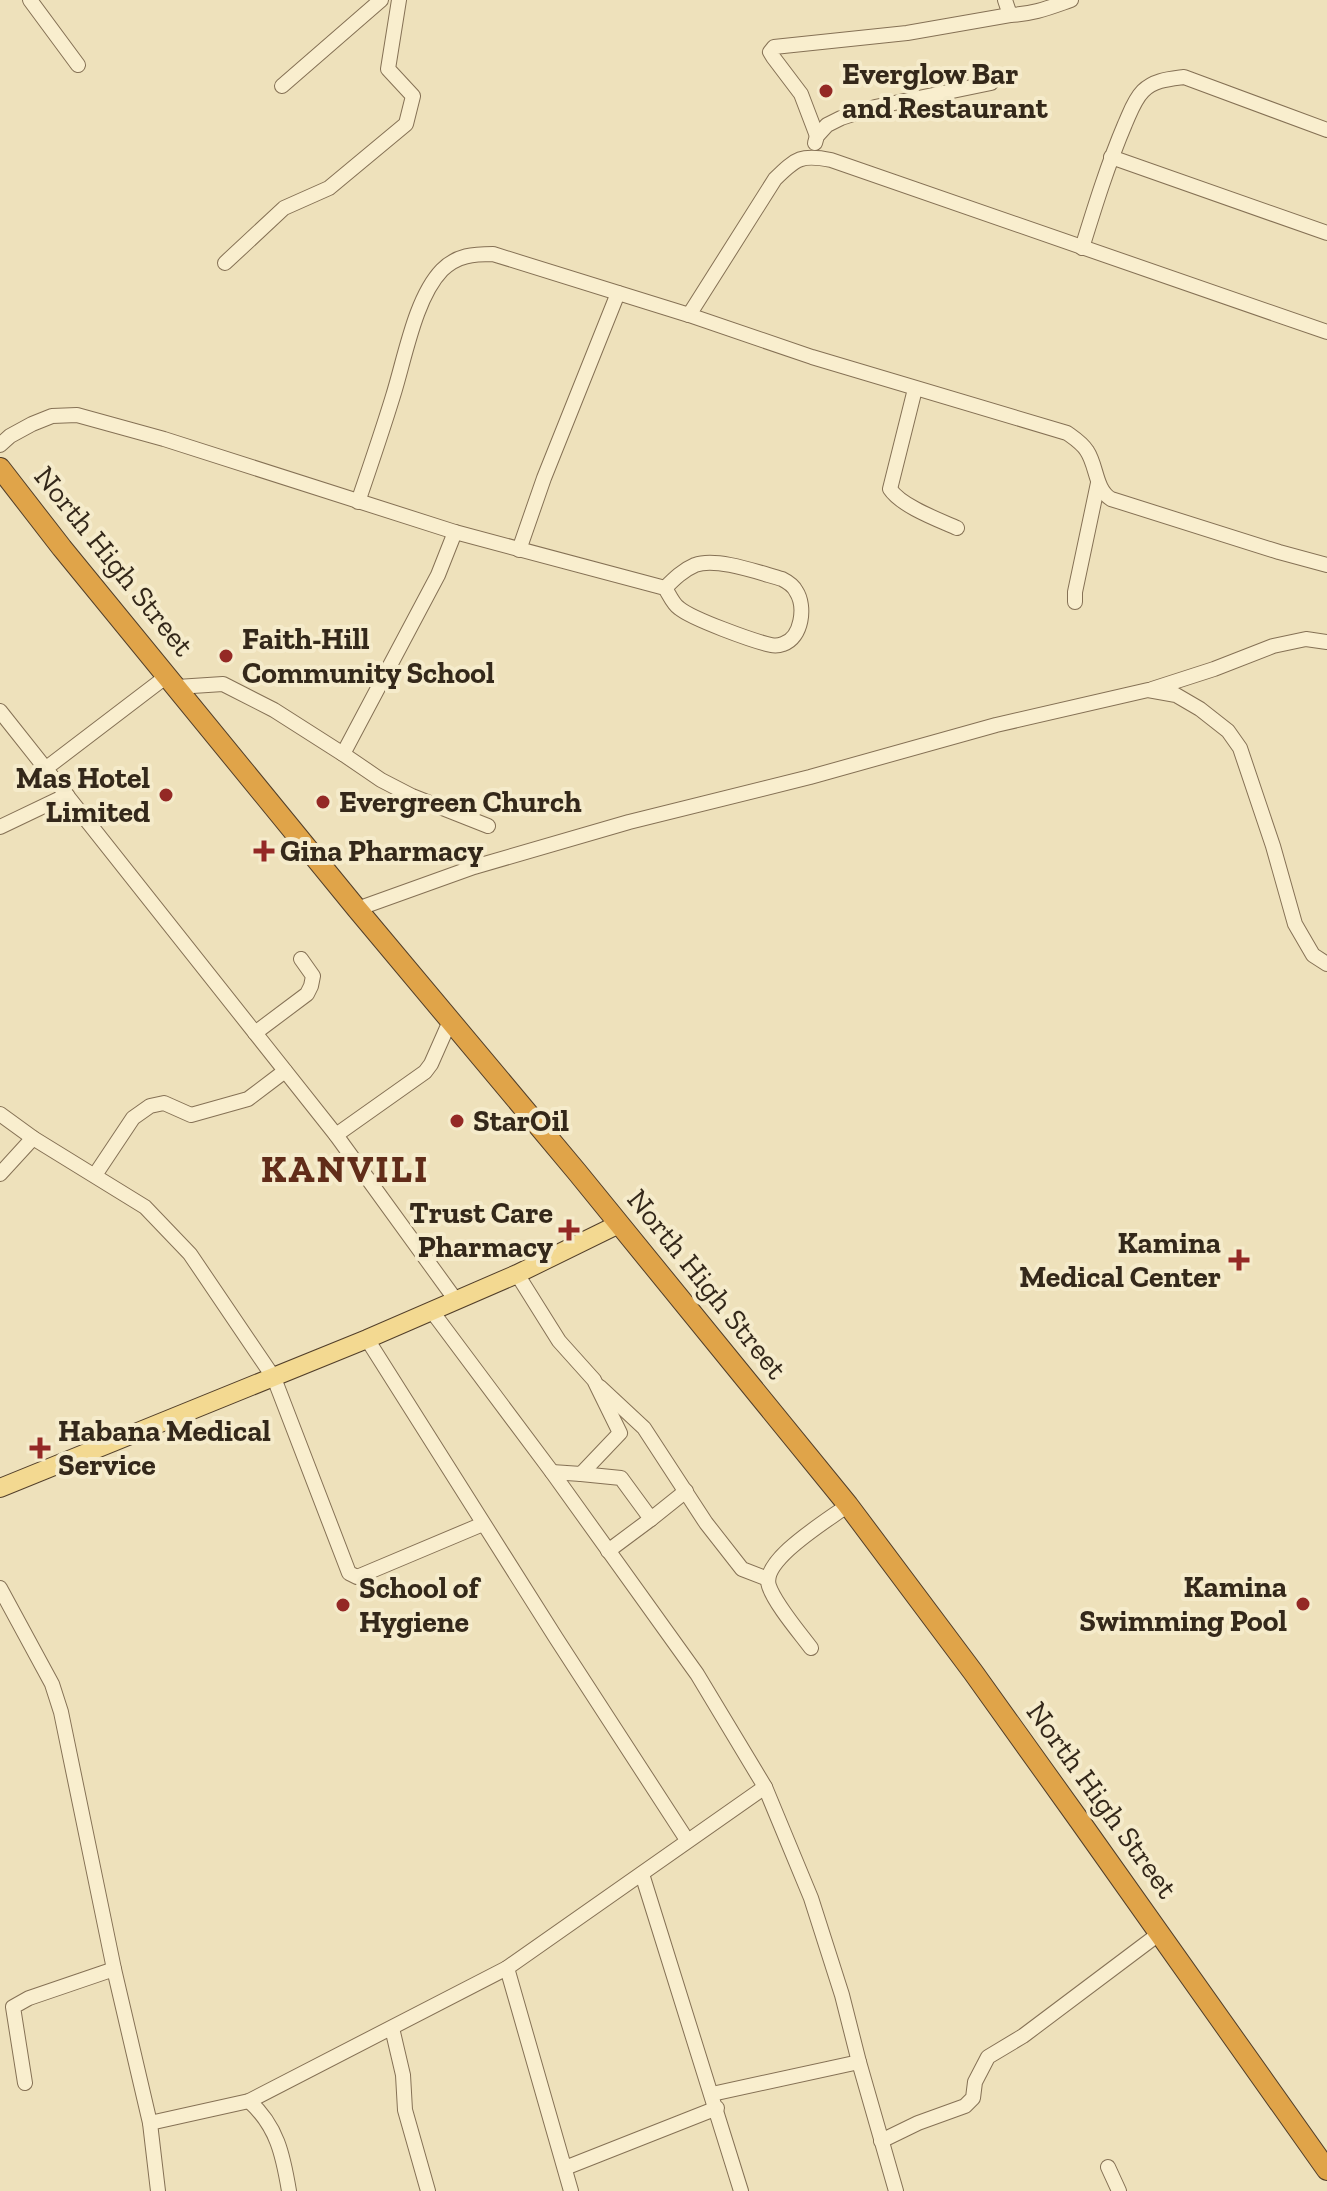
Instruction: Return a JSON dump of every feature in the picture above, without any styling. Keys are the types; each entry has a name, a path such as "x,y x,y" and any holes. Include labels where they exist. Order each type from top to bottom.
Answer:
{"highway":[{"name":"North High Street","path":"2,473 848,1505 973,1672 1327,2170"}],"main road":[{"path":"0,1488 367,1339 517,1274 619,1224"}],"street":[{"path":"30,0 78,65"},
{"path":"282,86 381,0"},
{"path":"225,263 284,208 329,188 406,124 413,96 388,69 399,0"},
{"path":"1005,0 1010,15"},
{"path":"817,136 801,94 770,52 774,47 907,33 1039,12 1071,0"},
{"path":"1082,248 1111,157 1135,102 1144,90 1166,79 1184,77 1327,130"},
{"path":"811,156 817,136 827,125 875,107 991,83"},
{"path":"689,315 775,179 792,162 811,156 843,164 1327,332"},
{"path":"1111,157 1327,233"},
{"path":"358,502 425,292 443,269 457,260 472,254 493,254 812,357 1067,433 1089,453 1104,494 1111,499 1327,565"},
{"path":"519,550 544,478 618,293"},
{"path":"915,389 890,489 892,494 908,504 957,528"},
{"path":"0,445 10,436 52,416 77,415 164,439 455,532 665,588 678,608 774,646 787,643 795,636 799,626 798,594 791,584 782,579 713,562 697,564 679,574 665,588"},
{"path":"1075,602 1099,482"},
{"path":"343,754 438,575 455,532"},
{"path":"357,909 474,867 629,822 810,777 996,725 1148,690 1273,646 1306,639 1327,642"},
{"path":"45,769 138,696 172,681 223,684 274,710 381,780 412,796 488,826"},
{"path":"1148,690 1176,695 1200,709 1228,731 1240,748 1295,924 1313,955 1327,964"},
{"path":"0,711 336,1135 455,1299"},
{"path":"0,827 67,795"},
{"path":"255,1033 307,994 313,976 301,959"},
{"path":"336,1135 425,1072 450,1021"},
{"path":"95,1175 133,1118 150,1106 164,1103 191,1115 248,1099 285,1071"},
{"path":"0,1114 145,1207 190,1254 274,1378 349,1573 357,1577 483,1524"},
{"path":"0,1174 33,1138"},
{"path":"517,1274 559,1341 644,1428 706,1523 742,1569 768,1579"},
{"path":"431,1310 697,1674 765,1787 811,1898 842,1995 896,2191"},
{"path":"367,1339 687,1840"},
{"path":"581,1474 620,1433 594,1380"},
{"path":"552,1472 621,1478 651,1519"},
{"path":"608,1551 686,1491"},
{"path":"811,1648 775,1599 768,1579 771,1570 797,1541 848,1505"},
{"path":"0,1588 57,1696 114,1969 150,2123 158,2191"},
{"path":"150,2123 249,2101 507,1968 765,1787"},
{"path":"642,1874 741,2191"},
{"path":"881,2141 965,2106 973,2098 975,2082 988,2057 1023,2036 1160,1933"},
{"path":"507,1968 571,2191"},
{"path":"25,2083 13,2007 29,1998 114,1969"},
{"path":"392,2028 403,2075 405,2110 428,2191"},
{"path":"565,2168 714,2101 859,2062"},
{"path":"249,2101 263,2113 277,2139 289,2191"},
{"path":"1108,2167 1119,2191"}],"place":[{"name":"Everglow Bar and Restaurant","path":"826,91"},
{"name":"Faith-Hill Community School","path":"226,656"},
{"name":"Mas Hotel Limited","path":"166,795"},
{"name":"Evergreen Church","path":"323,802"},
{"name":"Gina Pharmacy","path":"264,851"},
{"name":"StarOil","path":"457,1121"},
{"name":"Trust Care Pharmacy","path":"569,1230"},
{"name":"Kamina Medical Center","path":"1239,1260"},
{"name":"Habana Medical Service","path":"40,1448"},
{"name":"Kamina Swimming Pool","path":"1303,1604"},
{"name":"School of Hygiene","path":"343,1605"}],"district":[{"name":"KANVILI","path":"345,1169"}]}
